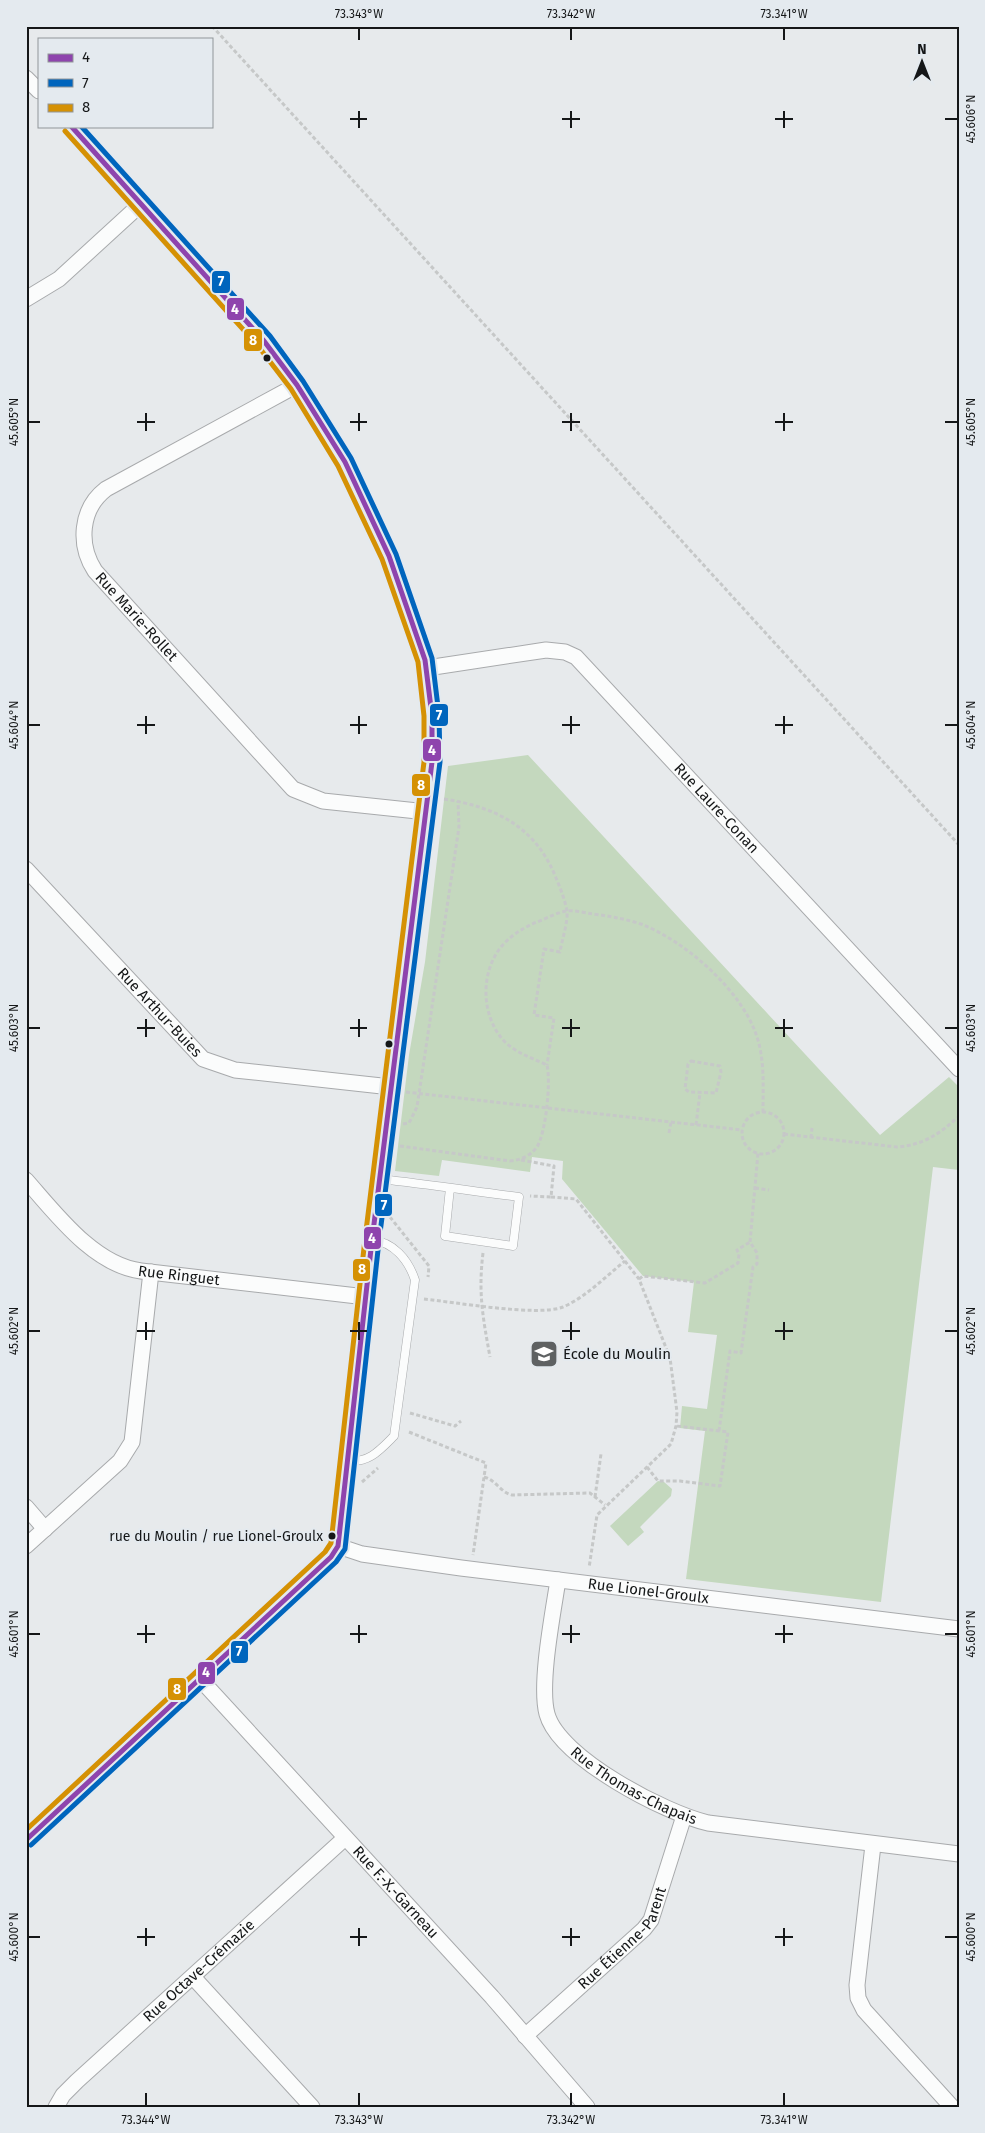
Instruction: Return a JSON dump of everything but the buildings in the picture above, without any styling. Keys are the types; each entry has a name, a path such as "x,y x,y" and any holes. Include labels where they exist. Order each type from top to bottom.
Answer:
{"street":[{"path":"26,78 38,90"},
{"path":"26,1840 201,1680 331,1557 338,1546 372,1240 380,1179 397,1090 427,812 433,732 427,668 412,618 384,543 345,462 297,385 264,341 73,128"},
{"path":"26,299 58,279 142,203"},
{"name":"Rue Marie-Rollet","path":"297,385 106,489 97,497 88,515 83,534 85,550 95,571 293,789 323,801 427,812"},
{"name":"Rue Laure-Conan","path":"427,668 546,650 566,652 576,657 959,1070"},
{"name":"Rue Arthur-Buies","path":"26,869 202,1059 235,1070 397,1090"},
{"name":"Rue Ringuet","path":"26,1180 94,1251 119,1266 152,1272 366,1297"},
{"path":"26,1546 120,1461 132,1442 152,1272"},
{"path":"26,1507 45,1528"},
{"name":"Rue Lionel-Groulx","path":"338,1546 362,1554 959,1629"},
{"name":"Rue Thomas-Chapais","path":"558,1580 545,1691 547,1712 553,1727 570,1747 602,1772 684,1816 722,1826 959,1854"},
{"name":"Rue F.-X.-Garneau","path":"201,1680 526,2036 587,2107"},
{"name":"Rue Étienne-Parent","path":"526,2036 649,1923 684,1816"},
{"name":"Rue Octave-Crémazie","path":"56,2107 63,2095 77,2081 345,1838"},
{"path":"873,1845 857,1985 858,1998 864,2010 952,2107"},
{"path":"192,1976 312,2107"}],"lane":[{"path":"380,1179 450,1188 519,1197 513,1246 445,1236 450,1188"},
{"path":"347,1461 359,1462 367,1460 394,1436 414,1280 406,1261 396,1250 386,1241 372,1240"}],"path":[{"path":"212,26 959,845"},
{"path":"442,799 504,816 536,843 551,864 567,911 560,952 544,949 534,1015 554,1018 547,1065 546,1108 538,1145 520,1160"},
{"path":"398,1125 408,1123 417,1106 458,836 458,802"},
{"path":"547,1065 523,1055 503,1039 486,1004 487,976 493,960 508,940 532,924 567,911 620,918 642,925 678,943 717,977 745,1012 756,1035 762,1062 763,1113"},
{"path":"691,1061 716,1063 720,1066 721,1072 718,1090 716,1093 700,1092 690,1092 685,1089 688,1064 691,1061"},
{"path":"397,1090 742,1130"},
{"path":"696,1125 700,1092"},
{"path":"763,1113 778,1118 782,1124 784,1134 777,1149 771,1153 758,1154 745,1144 742,1130 748,1118 754,1114 763,1113"},
{"path":"784,1134 896,1147 913,1146 938,1135 959,1116"},
{"path":"669,1133 671,1122"},
{"path":"812,1128 812,1138"},
{"path":"396,1146 499,1161 520,1160 554,1166 551,1196"},
{"path":"719,1431 730,1351 741,1352 753,1267 758,1264 758,1253 750,1242 758,1154"},
{"path":"755,1188 769,1190"},
{"path":"541,1195 576,1199 639,1279 672,1364 676,1426 671,1444 606,1505 595,1519 589,1569"},
{"path":"639,1279 643,1276 705,1284 738,1263 739,1254 737,1250 750,1242"},
{"path":"425,1299 541,1310 560,1308 585,1293 625,1261"},
{"path":"481,1267 480,1305 490,1357"},
{"path":"411,1413 455,1426 461,1421"},
{"path":"647,1467 658,1481 680,1481 720,1486 728,1432 676,1426"},
{"path":"409,1432 486,1463"},
{"path":"595,1497 601,1454"},
{"path":"486,1463 491,1460"},
{"path":"472,1556 486,1463"},
{"path":"484,1477 490,1478 502,1490 512,1495 590,1493 606,1505"}],"green space":[{"path":"528,755 880,1135 949,1077 959,1087 959,1170 933,1167 881,1602 686,1579 705,1431 680,1428 682,1406 707,1409 717,1335 688,1332 694,1282 643,1276 562,1179 563,1161 532,1157 530,1172 442,1160 439,1176 395,1171 409,1055 425,962 448,766"},
{"path":"658,1481 664,1482 672,1489 671,1496 640,1527 644,1532 628,1546 610,1526"}],"transit line":[{"name":"4","path":"26,1840 331,1557 338,1546 372,1240 432,762 432,716 425,660 389,556 345,462 297,385 264,341 73,128"},
{"name":"7","path":"31,1845 336,1562 345,1549 379,1241 440,762 439,715 432,658 396,554 351,458 303,381 270,336 83,128"},
{"name":"8","path":"26,1830 325,1552 331,1543 365,1239 424,762 424,716 418,662 382,559 338,466 291,389 258,346 65,131"}],"place":[{"name":"École du Moulin","path":"544,1354"},
{"name":"rue du Moulin / rue Lionel-Groulx","path":"332,1536"}]}
